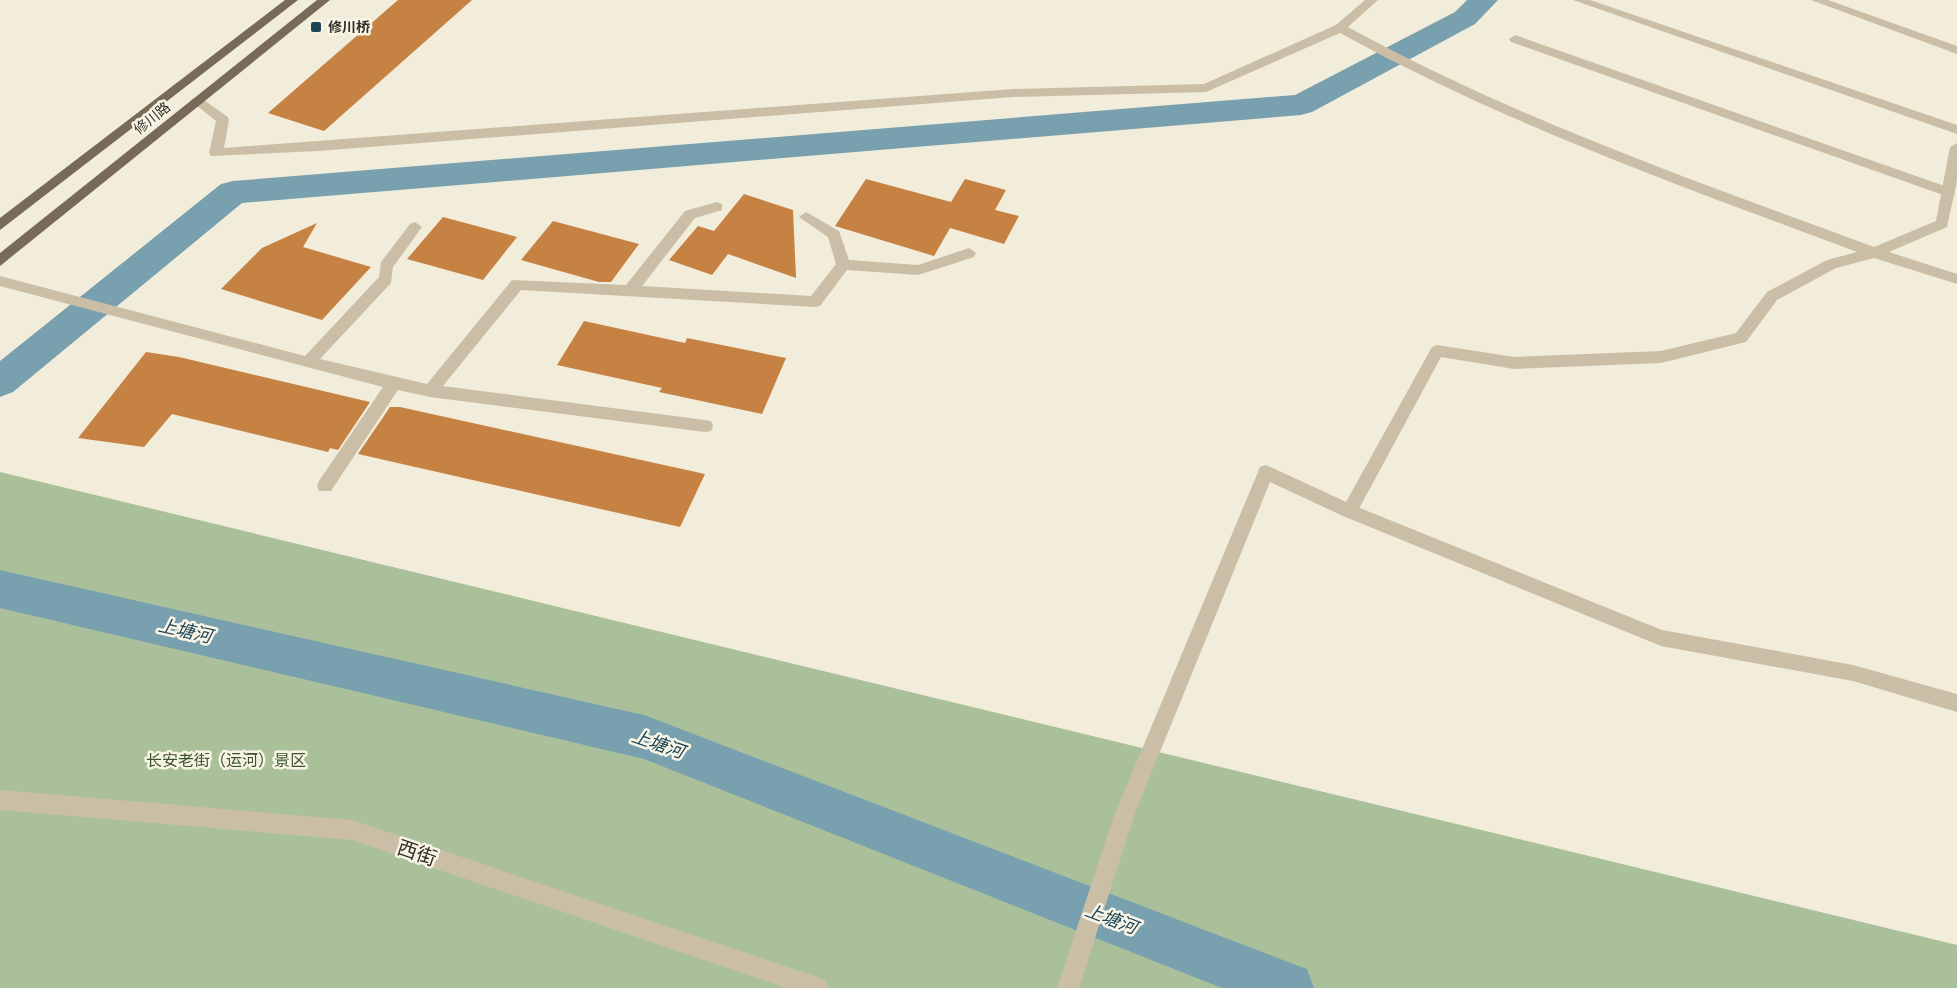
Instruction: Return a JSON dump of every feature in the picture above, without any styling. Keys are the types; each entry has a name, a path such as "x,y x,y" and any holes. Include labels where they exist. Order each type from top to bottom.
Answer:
{"main road":[{"name":"修川路","path":"0,225 292,0"},
{"name":"修川路","path":"0,261 324,0"}],"street":[{"path":"197,101 223,120 216,153 1013,93 1206,88 1341,28 1372,0"},
{"path":"1579,0 1957,130"},
{"path":"1817,0 1957,50"},
{"path":"1341,28 1424,74 1580,142 1874,253 1957,279"},
{"path":"1515,39 1948,192"},
{"path":"1349,511 1437,351 1514,363 1661,357 1741,338 1772,296 1832,264 1874,253 1942,225 1957,147"},
{"path":"629,292 690,214 717,207"},
{"path":"806,217 834,234 843,265"},
{"path":"308,362 386,279 386,266 415,226"},
{"path":"843,265 918,270 969,253"},
{"path":"430,391 517,284 815,303 843,265"},
{"path":"0,281 308,362 430,391 705,426"},
{"path":"325,486 394,383"},
{"path":"1068,988 1124,816 1266,472 1349,511 1661,638 1853,673 1957,703"},
{"name":"西街","path":"0,800 352,830 817,988"}],"green space":[{"name":"长安老街（运河）景区","path":"0,472 1957,945 1957,988 0,988"}],"building":[{"path":"398,0 472,0 324,131 268,113"},
{"path":"866,179 951,202 965,179 1006,190 995,210 1019,216 1004,244 950,228 934,256 835,226"},
{"path":"744,194 793,210 796,278 728,254 712,275 669,260 698,226 714,231"},
{"path":"443,217 517,237 483,280 407,259"},
{"path":"553,221 639,244 611,282 599,282 521,260"},
{"path":"317,223 303,247 371,267 322,320 221,289 262,248"},
{"path":"584,321 685,343 687,338 786,358 762,414 659,392 662,388 557,365"},
{"path":"146,352 179,357 370,402 338,450 330,448 328,452 172,414 144,447 78,438"},
{"path":"390,407 400,407 705,474 680,527 358,454"}],"waterway":[{"path":"0,382 233,192 1301,105 1465,18 1484,0"},
{"name":"上塘河","path":"0,589 644,737 1288,988"}],"place":[{"name":"修川桥","path":"316,27"}]}
